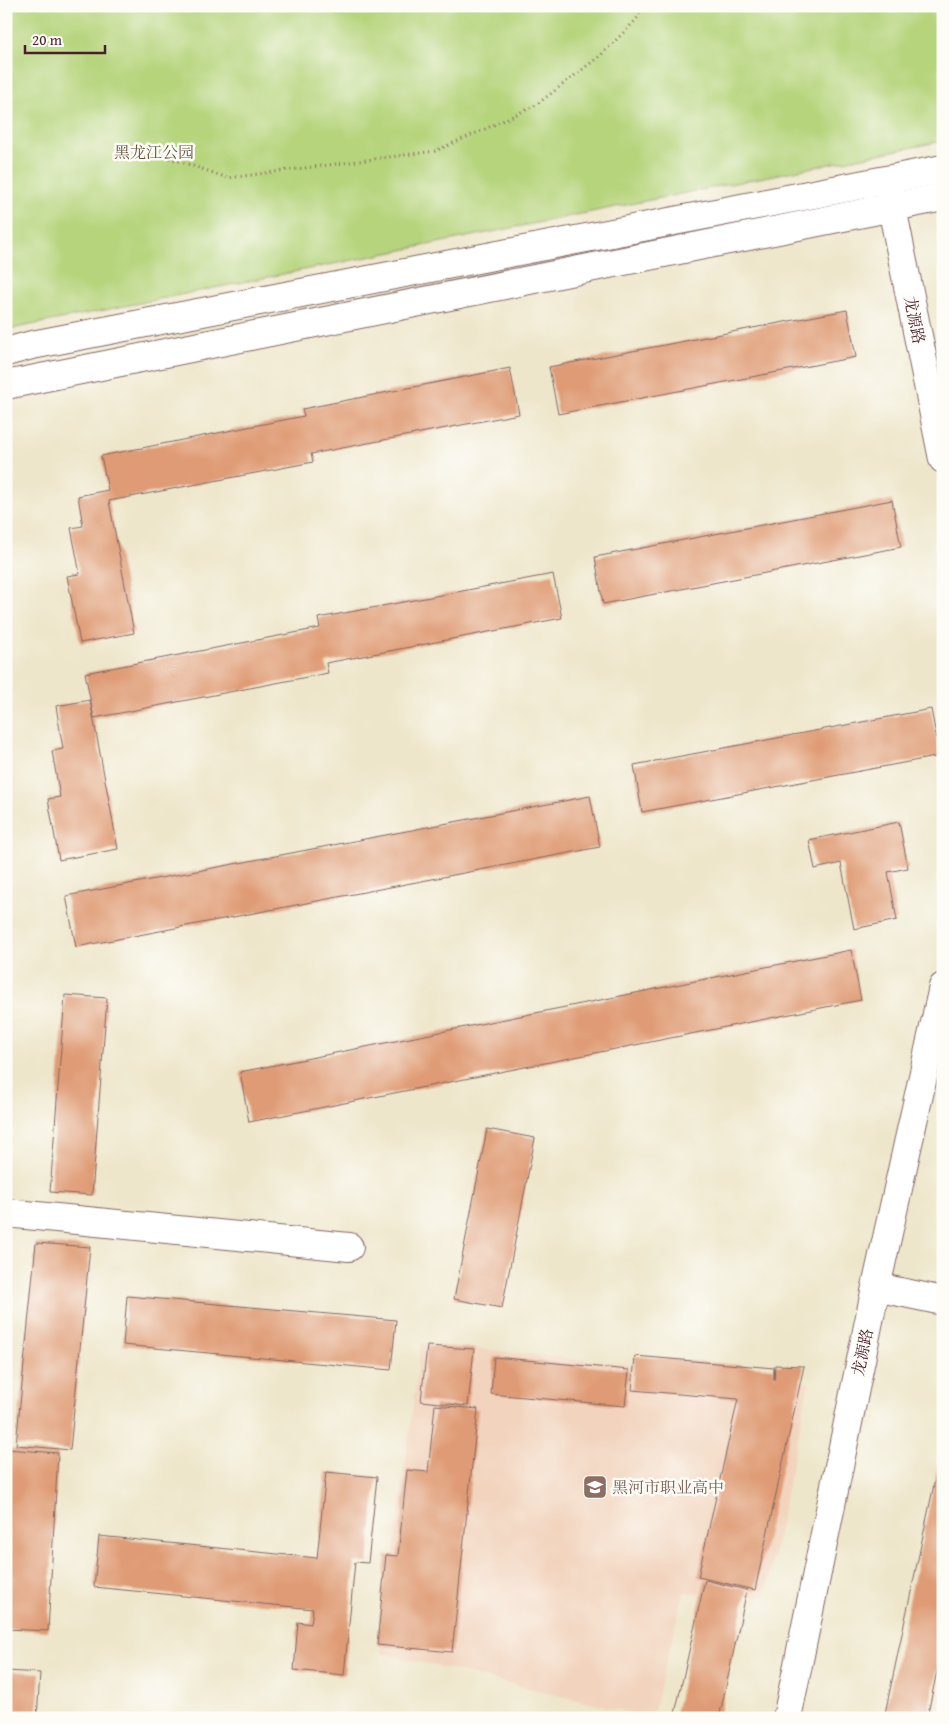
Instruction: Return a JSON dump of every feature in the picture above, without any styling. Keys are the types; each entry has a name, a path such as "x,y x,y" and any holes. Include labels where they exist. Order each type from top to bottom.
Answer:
{"street":[{"path":"6,385 889,194 943,169"},
{"path":"6,352 32,345 889,194 943,197"},
{"name":"龙源路","path":"889,194 943,459"},
{"name":"龙源路","path":"787,1718 876,1287 943,988"},
{"path":"6,1213 349,1247"},
{"path":"876,1287 943,1300"}],"path":[{"path":"155,153 228,178 435,151 536,105 600,56 636,20 645,6"},
{"path":"911,6 924,9 938,6"}],"shaded area":[{"name":"黑河市职业高中","path":"421,1343 809,1383 765,1597 684,1592 652,1718 381,1653"}],"green space":[{"name":"黑龙江公园","path":"6,6 943,6 943,141 6,330"}],"building":[{"path":"847,310 856,357 558,414 549,367"},
{"path":"510,368 519,414 311,454 313,462 109,501 134,633 80,643 67,576 80,574 71,528 83,526 78,496 108,490 101,456 304,416 302,409"},
{"path":"892,500 901,547 603,604 595,557"},
{"path":"553,574 562,618 326,663 328,673 94,718 85,673 320,628 318,618"},
{"path":"90,700 118,849 59,860 48,799 60,797 52,751 63,749 56,706"},
{"path":"931,709 940,756 642,812 634,765"},
{"path":"590,796 600,847 76,947 66,896"},
{"path":"899,822 908,868 888,872 897,920 854,929 841,863 815,869 809,840"},
{"path":"851,950 861,1000 249,1122 240,1072"},
{"path":"65,995 107,998 92,1195 50,1192"},
{"path":"487,1129 535,1138 502,1308 454,1299"},
{"path":"36,1243 90,1247 70,1450 16,1445"},
{"path":"127,1296 396,1320 391,1370 123,1345"},
{"path":"427,1346 474,1349 468,1406 421,1401"},
{"path":"635,1356 774,1368 774,1380 775,1365 804,1366 755,1590 698,1577 738,1399 632,1390"},
{"path":"494,1357 629,1370 625,1406 491,1394"},
{"path":"435,1405 478,1409 452,1652 377,1645 386,1555 398,1556 407,1470 428,1472"},
{"path":"942,1447 943,1643 927,1718 884,1718"},
{"path":"6,1449 58,1453 48,1631 6,1629"},
{"path":"326,1472 377,1477 368,1563 355,1562 344,1675 294,1670 298,1622 311,1624 313,1609 94,1587 99,1536 317,1558"},
{"path":"705,1580 747,1590 719,1718 674,1718"},
{"path":"6,1671 40,1673 37,1718 6,1718"}],"place":[{"name":"黑河市职业高中","path":"595,1487"}]}
